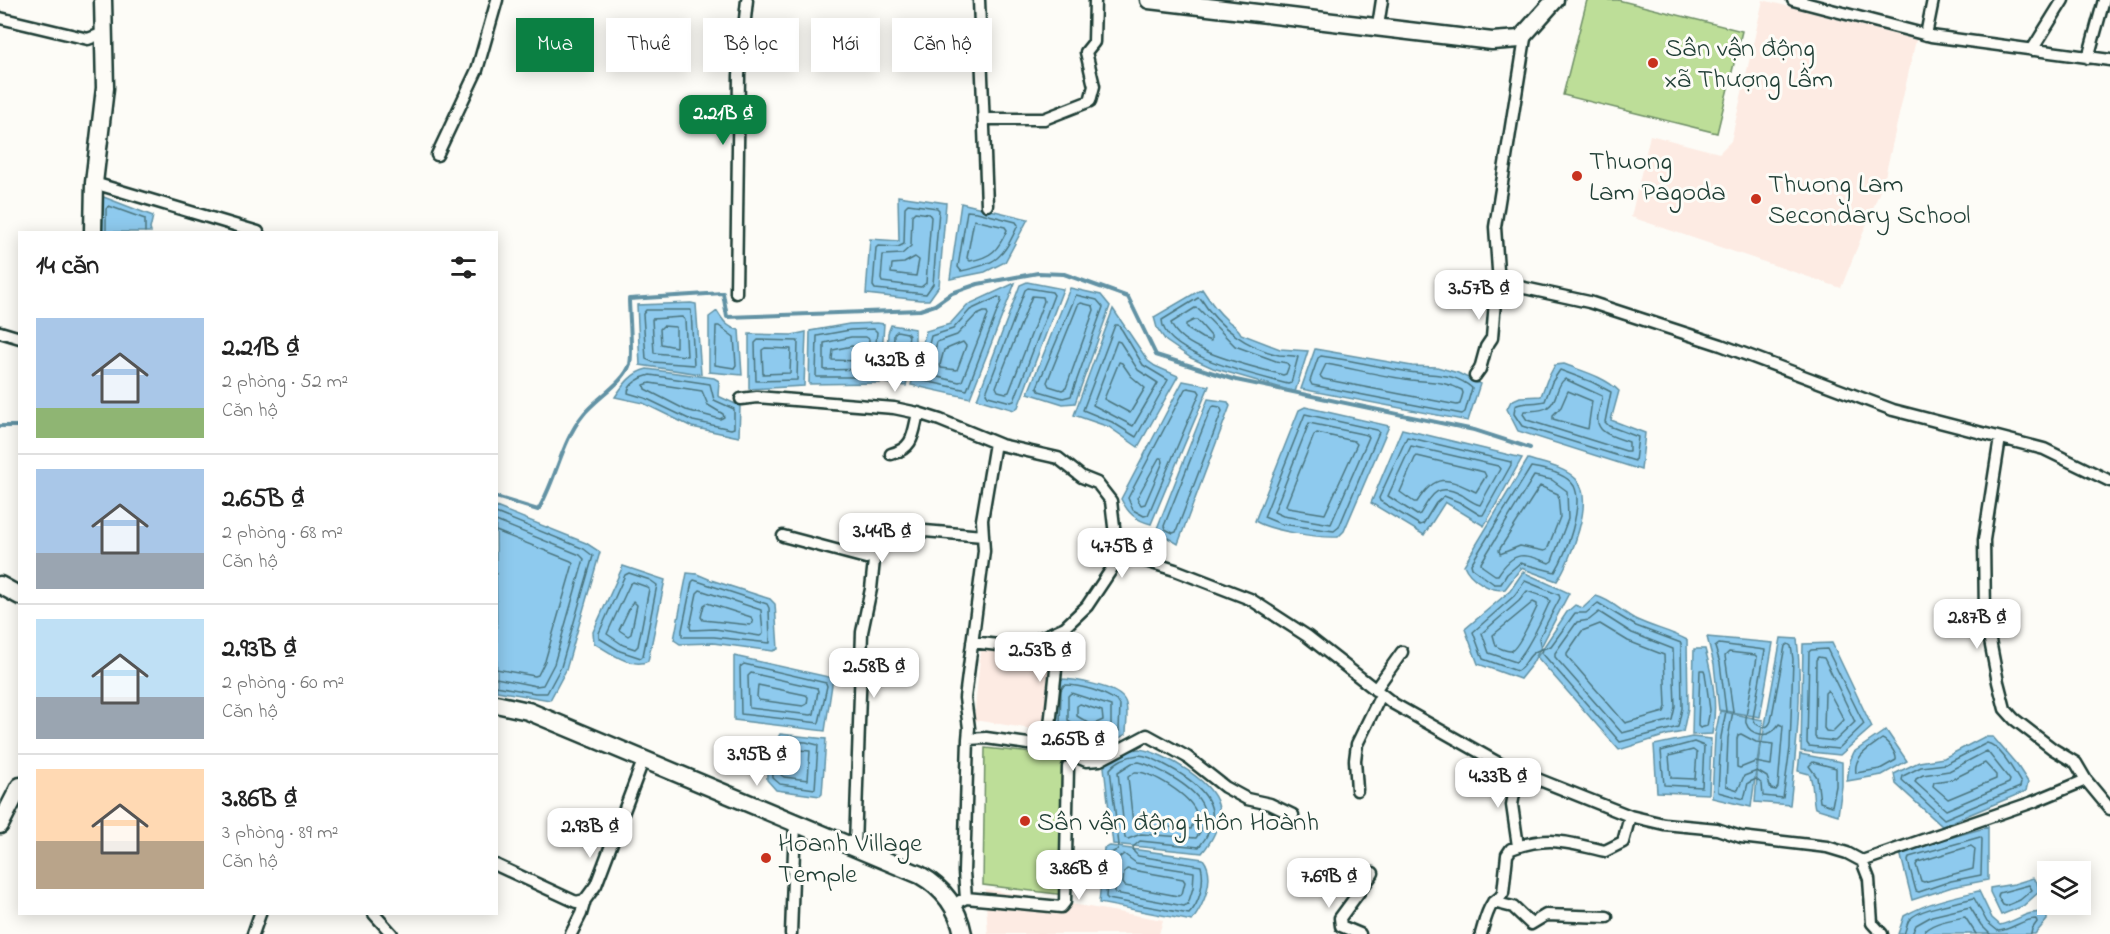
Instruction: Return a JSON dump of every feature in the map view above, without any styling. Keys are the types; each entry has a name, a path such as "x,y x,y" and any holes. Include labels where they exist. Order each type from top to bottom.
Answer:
{"street":[{"path":"93,231 94,183 105,88 103,0"},
{"path":"437,155 477,70 497,0"},
{"path":"736,292 739,75 747,0"},
{"path":"980,0 987,205"},
{"path":"984,119 1044,118 1090,101 1094,86 1086,52 1094,42 1095,0"},
{"path":"1149,0 1492,41 1520,39 1555,0"},
{"path":"1378,26 1382,0"},
{"path":"1793,0 1926,35 2110,60"},
{"path":"1926,35 1933,0"},
{"path":"2032,50 2063,0"},
{"path":"2088,58 2104,0"},
{"path":"0,18 88,39 104,33"},
{"path":"1475,376 1480,369 1486,347 1492,338 1496,289 1501,279 1498,270 1495,227 1526,32"},
{"path":"94,183 255,231"},
{"path":"1501,279 1515,286 1589,302 1721,345 1893,410 2044,449 2110,481"},
{"path":"0,332 18,337"},
{"path":"741,399 757,397 882,407 918,413 995,443 1058,458 1082,477 1097,483 1111,501 1117,552 1111,570 1087,606 1065,627 1027,644 1007,646 972,642"},
{"path":"891,454 904,451 912,441 918,413"},
{"path":"2000,438 1984,540 1985,615 1998,682 2006,708 2014,719 2053,749 2076,763 2086,780 2110,809"},
{"path":"963,934 959,902 964,872 969,728 965,698 984,551 982,520 995,443"},
{"path":"783,536 866,558 897,531 913,530 983,536"},
{"path":"855,847 862,632 871,589 875,551"},
{"path":"1117,552 1175,570 1250,599 1306,636 1378,693 1428,725 1502,765 1630,816 1664,824 1717,829 1741,837 1827,848 1862,861 1869,879 1872,923 1882,934"},
{"path":"0,585 18,595"},
{"path":"1048,744 1057,660 1065,627"},
{"path":"1357,790 1355,760 1357,744 1378,693 1402,652"},
{"path":"498,704 528,711 855,847 920,875 959,902 1060,907 1065,902 1068,767"},
{"path":"968,739 986,738 1028,744 1048,744 1086,761 1100,760 1147,735 1187,757 1225,787 1247,799 1270,804 1293,814"},
{"path":"571,934 585,900 596,885 644,758"},
{"path":"1518,771 1512,805 1518,846"},
{"path":"1862,861 2033,802 2086,780"},
{"path":"0,825 18,790"},
{"path":"1481,934 1493,902 1500,899 1503,894 1507,855 1510,849 1528,843 1558,840 1605,851 1623,842 1630,816"},
{"path":"791,934 795,822"},
{"path":"498,866 576,902 585,900"},
{"path":"1360,934 1341,926 1340,918 1373,873"},
{"path":"1493,902 1513,907 1530,924 1546,915 1607,917"},
{"path":"253,934 260,915"},
{"path":"375,915 392,934"}],"shaded area":[{"path":"1763,0 1916,40 1884,181 1841,288 1631,217 1650,135 1719,153 1731,141"},
{"path":"1059,634 1045,731 974,720 981,648 1008,652 1021,650"},
{"path":"985,889 1163,920 1159,934 988,934"}],"green space":[{"name":"Sân vận động xã Thượng Lâm","path":"1587,0 1618,0 1742,31 1717,133 1563,95"},
{"name":"Sân vận động thôn Hoành","path":"985,748 1069,757 1065,895 983,885"}],"water":[{"path":"101,196 153,216 151,231 100,231"},
{"path":"898,196 946,203 939,286 929,300 866,294 870,239 899,241"},
{"path":"961,203 1028,219 1005,262 985,272 950,279"},
{"path":"1027,282 1063,289 1018,407 1014,410 977,399 1020,285"},
{"path":"1015,283 970,398 911,385 926,331 950,324 967,305"},
{"path":"1070,288 1101,295 1110,306 1075,403 1063,404 1028,393"},
{"path":"1202,289 1241,334 1280,349 1308,351 1295,392 1213,368 1191,358 1166,341 1157,328 1154,317"},
{"path":"696,304 701,374 640,365 637,305"},
{"path":"1113,309 1148,361 1178,376 1138,447 1109,427 1074,415"},
{"path":"717,311 726,324 739,330 742,375 709,372 709,317"},
{"path":"849,324 884,324 880,383 809,384 810,331"},
{"path":"891,325 915,329 915,343 906,386 886,383 888,333"},
{"path":"806,332 804,386 749,389 749,334 792,335"},
{"path":"1315,349 1412,366 1437,367 1458,373 1480,384 1468,421 1301,389"},
{"path":"1564,364 1600,378 1619,391 1611,420 1645,433 1641,470 1518,431 1507,409 1511,401 1520,397 1541,396 1555,365"},
{"path":"647,369 714,378 719,381 718,396 740,406 739,437 692,427 643,403 615,397 632,376"},
{"path":"1183,381 1209,386 1151,524 1133,515 1121,499"},
{"path":"1208,399 1228,402 1230,406 1178,544 1156,531"},
{"path":"1305,407 1389,426 1344,531 1338,537 1295,533 1262,525 1255,521 1299,410"},
{"path":"1402,429 1522,458 1484,526 1445,502 1424,535 1371,503"},
{"path":"1528,459 1560,469 1576,479 1581,488 1583,501 1579,530 1557,581 1521,568 1505,589 1493,589 1475,579 1464,565"},
{"path":"498,508 586,543 600,552 566,670 550,700 498,691"},
{"path":"623,566 665,580 648,661 642,663 620,658 594,643 593,632"},
{"path":"1523,572 1569,593 1532,664 1520,679 1478,664 1465,629 1510,591"},
{"path":"687,573 697,574 770,599 775,604 778,649 773,651 713,643 680,644 674,640"},
{"path":"1596,596 1607,600 1637,620 1687,640 1688,708 1683,732 1619,750 1537,657 1567,612 1575,605 1583,608"},
{"path":"1707,637 1773,643 1760,717 1719,710 1714,664"},
{"path":"1781,638 1797,639 1799,660 1798,722 1790,805 1755,802 1758,763"},
{"path":"1832,643 1872,727 1840,755 1801,751 1803,644"},
{"path":"1694,649 1705,649 1710,670 1715,702 1712,734 1692,735"},
{"path":"734,656 833,678 825,731 734,720"},
{"path":"1058,679 1094,684 1121,696 1127,708 1126,734 1104,746 1090,749 1076,743 1052,726"},
{"path":"1720,711 1763,720 1751,807 1712,798 1715,736"},
{"path":"1886,730 1907,761 1882,775 1847,781 1854,752"},
{"path":"780,734 826,739 820,796 776,790 767,780 770,756"},
{"path":"1692,737 1711,739 1709,794 1657,792 1654,745"},
{"path":"1984,737 1993,737 2017,765 2028,782 2026,791 1942,826 1896,784 1894,774 1919,762 1944,758"},
{"path":"1139,749 1162,756 1188,771 1210,790 1217,800 1218,822 1212,839 1202,853 1113,844 1104,767 1120,754"},
{"path":"1800,754 1842,762 1842,786 1838,815 1815,808 1811,777 1809,774 1798,771"},
{"path":"1988,827 1988,880 1952,887 1912,900 1900,852"},
{"path":"1110,846 1203,859 1209,874 1209,883 1204,900 1192,921 1099,903 1104,848"},
{"path":"2033,878 2037,882 2037,894 2023,906 2001,915 1990,888"},
{"path":"1979,891 1992,918 2000,925 2037,912 2037,915 2047,915 2047,920 2035,934 1898,934 1904,916 1941,900"}],"waterway":[{"path":"498,498 538,510 575,426 588,409 627,371 631,358 629,299 723,293 727,317 920,310 935,305 952,293 978,284 1038,273 1064,274 1128,297 1156,355 1236,380 1474,430 1530,448"},
{"path":"0,426 18,426"}],"place":[{"name":"Sân vận động xã Thượng Lâm","path":"1653,63"},
{"name":"Thuong Lam Pagoda","path":"1577,176"},
{"name":"Thuong Lam Secondary School","path":"1756,199"},
{"name":"Sân vận động thôn Hoành","path":"1025,821"},
{"name":"Hoanh Village Temple","path":"766,858"}]}
